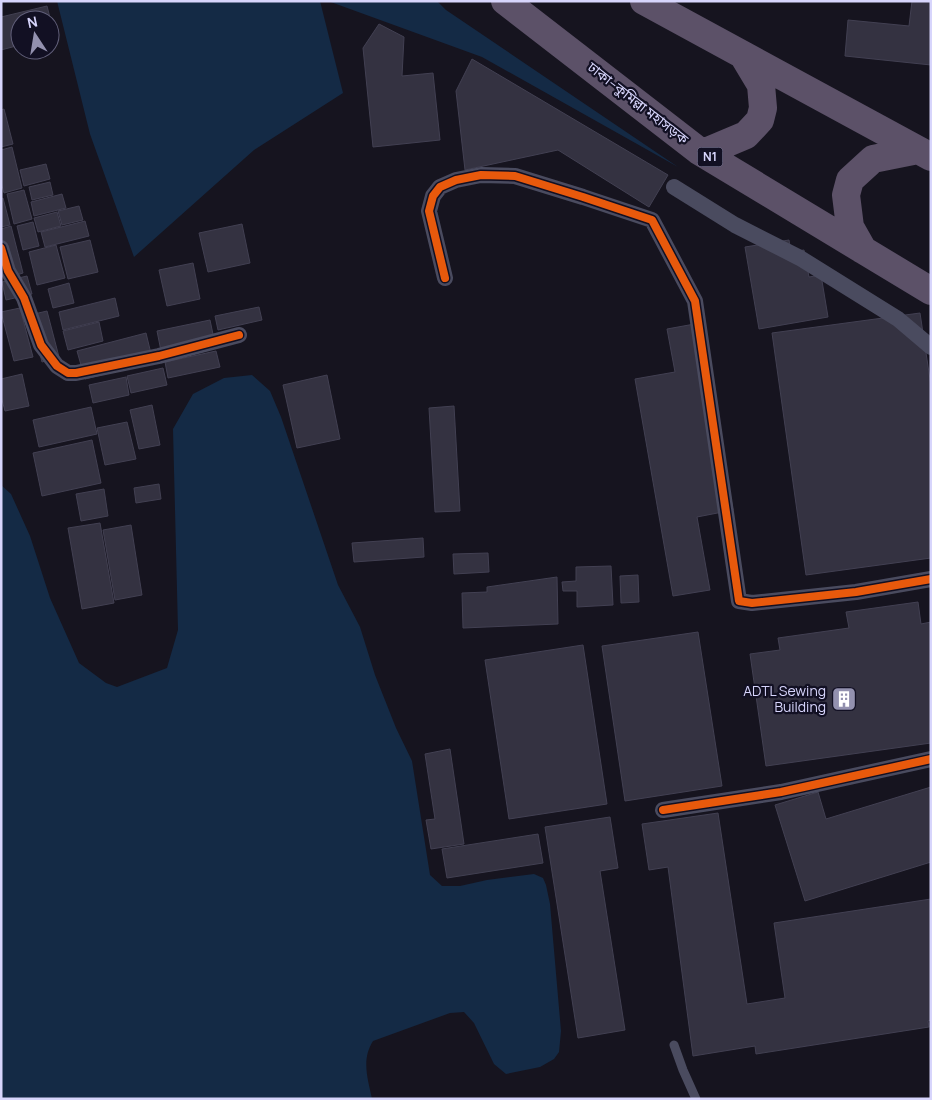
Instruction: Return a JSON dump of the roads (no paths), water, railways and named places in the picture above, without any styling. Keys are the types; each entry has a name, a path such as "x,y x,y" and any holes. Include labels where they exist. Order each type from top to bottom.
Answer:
{"highway":[{"name":"ঢাকা–কুমিল্লা মহাসড়ক","path":"505,1 699,151 931,292"},
{"path":"644,1 924,153"},
{"path":"699,151 708,151 746,135 760,120 763,108 761,85 744,55"},
{"path":"864,250 850,227 846,195 850,180 873,159 924,153"}],"street":[{"path":"445,278 429,210 433,196 440,187 456,180 480,175 515,176 652,220 695,302 739,601 752,603 856,592 931,579"},
{"path":"674,187 735,225 800,258 898,318 931,347"},
{"path":"1,248 8,271 24,298 41,346 57,366 68,373 159,356 239,335"},
{"path":"664,810 781,792 931,760"}],"lane":[{"path":"674,1045 696,1099"}],"water":[{"path":"57,1 320,1 343,93 254,150 134,257 90,134"},
{"path":"328,1 437,1 446,10 678,167 482,57"},
{"path":"252,375 270,391 281,417 338,585 360,627 375,675 396,728 412,761 430,875 442,886 460,886 487,880 534,874 543,878 550,904 561,1031 559,1052 554,1059 540,1067 506,1074 494,1064 474,1023 464,1012 450,1013 373,1041 369,1048 366,1062 372,1099 1,1099 1,485 11,494 30,536 50,598 79,663 106,683 117,687 167,668 178,630 173,429 193,394 224,378"}],"place":[{"name":"ADTL Sewing Building","path":"844,699"}]}
